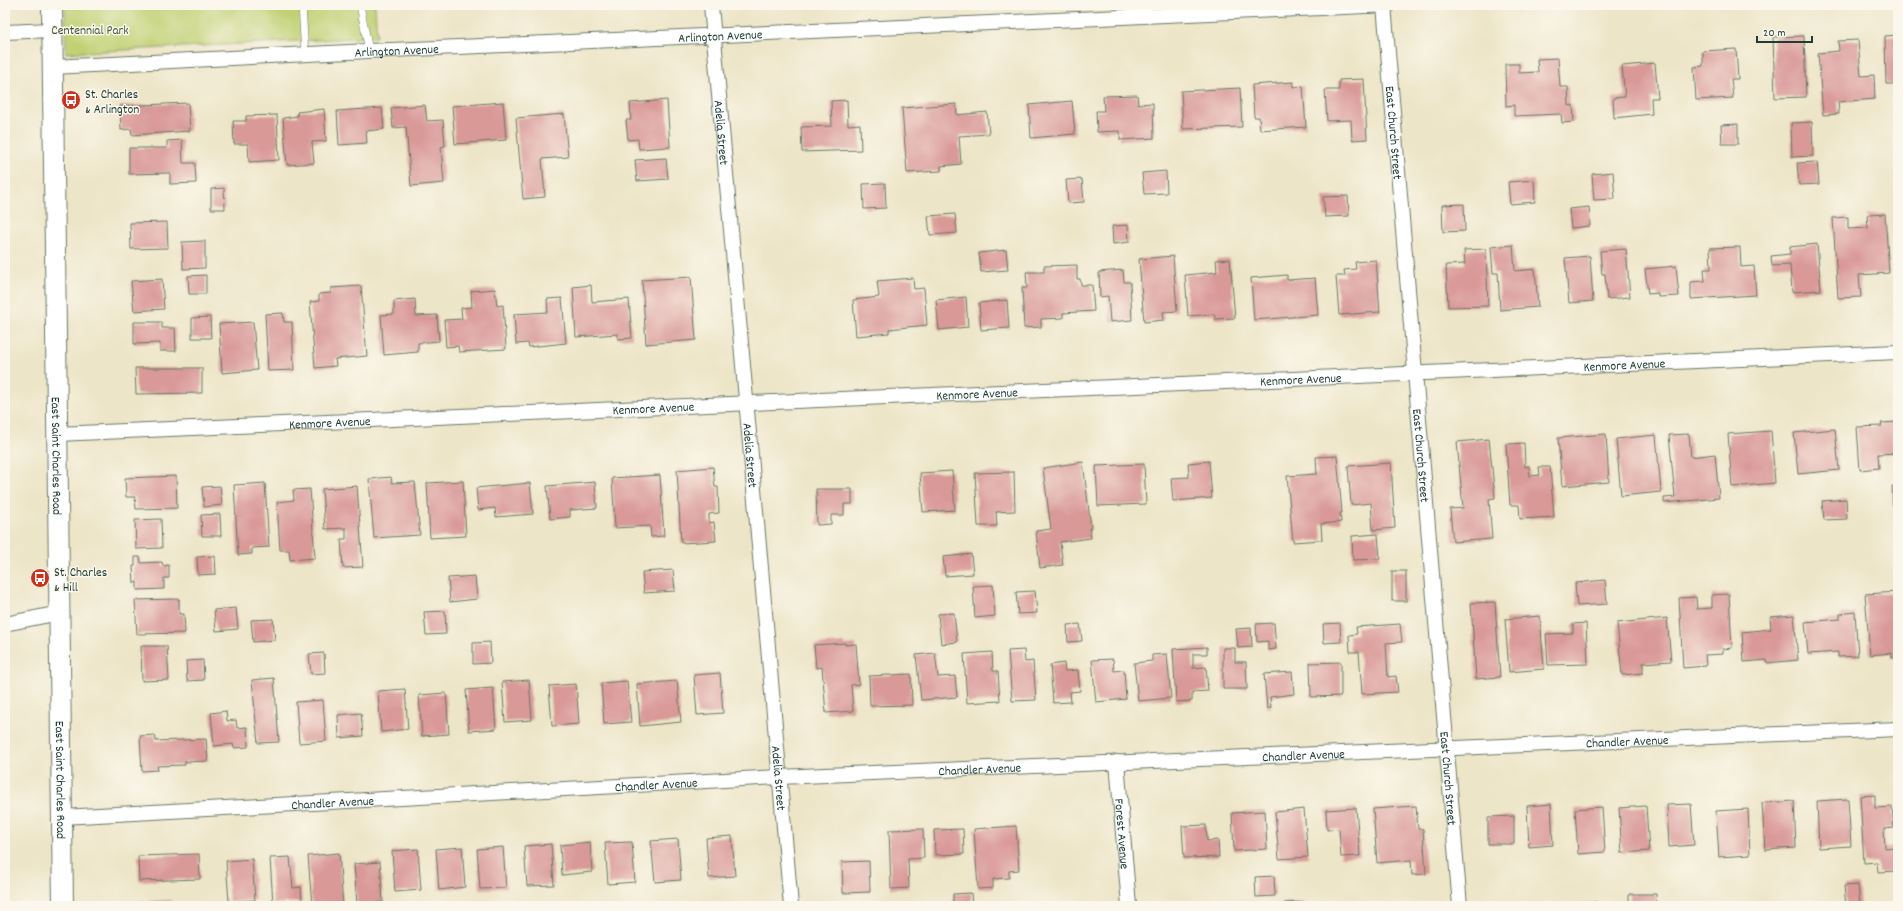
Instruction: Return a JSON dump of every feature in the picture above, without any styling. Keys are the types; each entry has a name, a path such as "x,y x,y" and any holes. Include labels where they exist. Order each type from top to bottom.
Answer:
{"main road":[{"name":"East Saint Charles Road","path":"52,5 62,906"}],"street":[{"name":"Adelia Street","path":"711,5 791,906"},
{"name":"East Church Street","path":"1384,5 1460,906"},
{"name":"Arlington Avenue","path":"52,67 369,51 1389,5"},
{"path":"5,32 52,30"},
{"name":"Kenmore Avenue","path":"57,434 1898,352"},
{"path":"5,624 59,613"},
{"name":"Chandler Avenue","path":"62,817 780,777 1898,729"},
{"name":"Forest Avenue","path":"1117,762 1129,906"}],"lane":[{"path":"302,5 305,55"},
{"path":"360,5 369,51"}],"green space":[{"name":"Centennial Park","path":"65,5 375,5 377,37 66,53"}],"building":[{"path":"1898,35 1898,84 1886,84 1885,36"},
{"path":"1804,36 1806,97 1775,98 1773,37"},
{"path":"1858,40 1861,76 1874,75 1875,99 1838,102 1839,114 1823,115 1818,53 1839,51 1838,41"},
{"path":"1736,49 1738,79 1731,79 1733,98 1696,100 1694,67 1703,66 1703,51"},
{"path":"1558,58 1560,87 1568,87 1569,106 1573,105 1574,122 1562,123 1561,114 1514,116 1514,105 1506,106 1505,64 1519,64 1519,73 1538,72 1537,59"},
{"path":"1655,63 1658,98 1651,98 1652,114 1614,118 1613,98 1625,97 1622,66"},
{"path":"1364,79 1367,139 1352,140 1351,120 1327,121 1325,90 1339,90 1339,80"},
{"path":"1293,82 1293,87 1303,86 1306,127 1260,130 1259,117 1254,117 1252,85"},
{"path":"1240,88 1242,127 1183,129 1181,91"},
{"path":"1137,95 1138,104 1153,103 1154,138 1120,140 1120,131 1097,132 1096,111 1104,111 1103,96"},
{"path":"667,100 670,147 639,149 638,139 628,140 626,120 631,120 630,103"},
{"path":"847,100 848,125 860,124 861,150 802,152 801,127 832,126 831,101"},
{"path":"1072,101 1075,134 1031,138 1029,105"},
{"path":"503,102 506,140 455,144 452,106"},
{"path":"188,103 190,131 132,135 131,129 121,130 120,106"},
{"path":"956,104 957,115 987,112 989,134 959,136 961,164 941,166 941,171 907,173 902,108"},
{"path":"425,105 427,121 443,120 445,146 441,147 444,183 411,186 406,127 393,128 391,108"},
{"path":"382,108 384,129 366,131 367,143 339,145 337,111"},
{"path":"324,109 326,141 312,142 314,163 287,165 283,118 298,116 297,112"},
{"path":"564,114 568,157 542,159 545,197 523,199 516,118"},
{"path":"277,115 279,160 249,162 248,144 234,144 233,121 246,121 246,116"},
{"path":"1812,122 1813,156 1792,157 1791,123"},
{"path":"1738,124 1738,144 1722,144 1721,125"},
{"path":"182,140 183,163 195,163 196,183 170,184 170,173 129,174 129,148 167,148 167,141"},
{"path":"666,158 668,179 637,181 635,160"},
{"path":"1817,162 1819,184 1799,185 1797,163"},
{"path":"1166,171 1167,193 1144,194 1142,173"},
{"path":"1613,172 1615,199 1594,200 1592,174"},
{"path":"1082,179 1084,202 1068,203 1066,180"},
{"path":"1534,180 1535,202 1510,204 1508,182"},
{"path":"885,183 886,208 864,209 863,184"},
{"path":"224,188 225,209 211,209 211,189"},
{"path":"1348,196 1349,216 1325,217 1323,197"},
{"path":"1464,204 1465,231 1443,232 1442,205"},
{"path":"1589,207 1590,226 1571,228 1569,209"},
{"path":"955,214 957,233 930,235 928,216"},
{"path":"1885,214 1889,273 1859,275 1861,297 1838,298 1833,218 1848,217 1848,229 1868,228 1867,215"},
{"path":"167,222 168,248 131,249 130,223"},
{"path":"1128,225 1129,242 1113,244 1112,226"},
{"path":"205,241 205,268 183,269 182,242"},
{"path":"1817,244 1821,290 1792,292 1790,265 1772,266 1771,256 1790,254 1790,247"},
{"path":"1513,245 1515,271 1535,269 1538,307 1500,310 1498,273 1493,273 1491,247"},
{"path":"1740,247 1741,267 1754,266 1756,295 1691,299 1691,282 1705,281 1704,269 1711,269 1710,248"},
{"path":"1486,249 1488,306 1448,307 1446,265 1465,264 1464,250"},
{"path":"1626,249 1630,297 1607,299 1605,274 1602,274 1600,251"},
{"path":"1006,250 1008,270 981,272 979,253"},
{"path":"1173,256 1177,311 1163,312 1164,320 1144,322 1139,259"},
{"path":"1590,256 1593,301 1569,303 1565,258"},
{"path":"1230,259 1235,318 1215,319 1214,314 1188,316 1185,275 1217,272 1216,260"},
{"path":"1376,260 1380,312 1339,315 1336,276 1345,276 1344,270 1356,269 1355,262"},
{"path":"1077,265 1077,279 1080,279 1081,285 1092,285 1094,311 1063,313 1063,318 1041,319 1041,327 1024,328 1022,288 1027,288 1026,272 1044,272 1044,266"},
{"path":"1676,266 1679,296 1658,297 1658,293 1648,294 1645,269"},
{"path":"1123,270 1124,282 1130,282 1132,320 1110,322 1108,296 1100,297 1099,272"},
{"path":"206,275 206,294 189,294 188,276"},
{"path":"1287,275 1287,280 1315,278 1318,315 1254,320 1251,278"},
{"path":"691,277 696,340 646,344 642,280"},
{"path":"913,278 914,289 924,288 927,325 889,329 889,333 856,336 853,300 879,297 877,281"},
{"path":"162,279 164,309 134,311 131,281"},
{"path":"591,285 592,302 629,299 632,338 618,339 618,334 576,337 573,287"},
{"path":"361,286 367,356 335,359 336,366 315,368 310,302 319,301 319,294 331,293 331,288"},
{"path":"495,289 497,306 503,305 506,349 459,352 458,346 446,347 444,320 462,319 461,308 472,307 471,291"},
{"path":"966,297 968,327 939,330 936,300"},
{"path":"562,298 566,343 529,347 528,343 516,344 514,314 548,312 547,299"},
{"path":"415,299 416,316 437,315 439,341 418,343 418,352 384,355 381,315 394,314 394,301"},
{"path":"1007,300 1009,328 981,330 979,303"},
{"path":"283,313 284,322 292,322 294,370 268,371 265,314"},
{"path":"210,317 211,338 192,338 192,318"},
{"path":"134,322 162,322 162,328 175,328 176,351 160,351 160,343 134,344"},
{"path":"253,322 257,370 222,373 219,324"},
{"path":"135,368 202,368 202,393 136,394"},
{"path":"1898,422 1898,453 1878,454 1879,468 1860,470 1857,427 1882,426 1881,423"},
{"path":"1835,429 1839,470 1798,474 1794,433"},
{"path":"1771,431 1775,483 1732,487 1728,434"},
{"path":"1606,434 1609,482 1562,486 1558,438"},
{"path":"1689,434 1691,457 1715,454 1719,498 1664,503 1664,498 1675,497 1669,435"},
{"path":"1656,435 1661,492 1621,496 1616,439"},
{"path":"1489,439 1495,498 1489,499 1492,539 1453,542 1450,509 1463,508 1457,442"},
{"path":"1524,443 1525,467 1529,466 1530,476 1540,475 1539,467 1550,467 1554,517 1520,519 1519,505 1510,505 1506,444"},
{"path":"1337,456 1342,513 1340,513 1341,522 1321,524 1322,540 1293,542 1287,476 1317,474 1316,457"},
{"path":"1209,461 1212,498 1173,501 1171,478 1189,477 1188,463"},
{"path":"1083,462 1091,538 1060,542 1063,565 1040,568 1036,531 1051,529 1043,468"},
{"path":"1391,463 1395,528 1373,530 1371,503 1351,505 1348,466"},
{"path":"1144,464 1146,504 1098,506 1096,466"},
{"path":"713,467 715,487 718,487 719,513 709,514 709,523 714,522 716,541 681,543 677,470"},
{"path":"952,471 955,510 923,512 920,473"},
{"path":"1014,472 1015,511 996,512 997,526 978,526 975,473"},
{"path":"660,475 664,536 651,537 650,526 615,528 612,478"},
{"path":"176,476 177,508 136,509 135,497 126,497 125,478"},
{"path":"391,477 392,483 415,482 420,535 374,538 369,479"},
{"path":"463,481 466,536 430,538 427,483"},
{"path":"595,482 597,508 570,510 570,517 550,519 547,486"},
{"path":"265,483 269,547 252,548 252,554 238,555 234,485"},
{"path":"530,483 533,514 496,517 495,508 478,510 476,488"},
{"path":"220,486 222,505 204,507 202,487"},
{"path":"357,486 363,567 343,568 341,539 346,539 346,528 325,529 322,489"},
{"path":"1898,486 1898,506 1893,506 1892,487"},
{"path":"310,489 315,558 290,560 289,550 280,550 277,502 294,500 293,490"},
{"path":"816,489 852,489 852,504 844,504 844,515 831,515 831,524 817,525"},
{"path":"1846,499 1847,519 1824,520 1822,501"},
{"path":"220,514 221,536 202,536 201,515"},
{"path":"161,519 162,548 136,549 135,520"},
{"path":"1378,534 1380,559 1353,560 1352,536"},
{"path":"971,554 973,574 945,576 943,557"},
{"path":"215,556 216,574 198,575 197,557"},
{"path":"135,557 140,557 141,563 162,562 163,566 169,565 169,578 164,578 164,589 137,590 137,582 134,583 133,566 135,566"},
{"path":"673,570 675,591 644,593 642,572"},
{"path":"1392,571 1406,571 1406,601 1392,601"},
{"path":"475,576 477,599 450,602 448,578"},
{"path":"1605,580 1607,604 1577,606 1575,583"},
{"path":"993,585 995,616 975,618 973,586"},
{"path":"1035,591 1037,613 1018,614 1016,592"},
{"path":"1898,592 1898,657 1892,658 1892,653 1870,655 1865,594"},
{"path":"1729,594 1732,648 1723,649 1723,654 1705,655 1706,666 1683,668 1679,598 1696,597 1697,609 1712,608 1712,595"},
{"path":"179,599 179,614 184,614 185,633 137,634 135,600"},
{"path":"1495,602 1500,677 1476,679 1471,603"},
{"path":"236,608 238,629 216,631 214,610"},
{"path":"445,611 446,634 426,635 424,612"},
{"path":"1855,612 1858,656 1838,657 1838,652 1808,654 1805,622 1840,619 1840,614"},
{"path":"954,613 957,642 941,644 938,614"},
{"path":"1794,615 1798,660 1767,663 1767,660 1744,662 1742,632 1771,629 1770,617"},
{"path":"1540,616 1544,669 1509,672 1505,619"},
{"path":"1667,618 1671,661 1643,663 1643,673 1622,675 1617,623"},
{"path":"273,619 275,640 253,642 251,620"},
{"path":"1274,623 1276,649 1268,650 1268,641 1257,642 1256,624"},
{"path":"1340,623 1341,642 1324,643 1323,624"},
{"path":"1586,623 1588,664 1548,665 1546,634 1573,633 1573,624"},
{"path":"1080,624 1082,641 1068,642 1067,625"},
{"path":"1400,624 1402,642 1386,643 1388,677 1396,676 1398,692 1362,694 1359,652 1350,652 1349,635 1357,634 1356,627"},
{"path":"1251,628 1252,647 1238,648 1236,629"},
{"path":"490,642 491,663 473,664 473,643"},
{"path":"845,643 845,645 856,644 859,684 851,685 853,711 826,713 822,667 816,668 814,645"},
{"path":"141,646 167,646 169,680 142,681"},
{"path":"1207,647 1207,654 1193,654 1193,668 1206,667 1208,691 1192,692 1192,701 1176,702 1173,649"},
{"path":"1223,648 1235,648 1235,662 1246,662 1247,689 1223,689"},
{"path":"1024,650 1025,662 1033,661 1036,700 1012,701 1008,651"},
{"path":"992,652 993,671 998,671 1000,701 967,703 964,654"},
{"path":"324,653 325,673 311,674 309,654"},
{"path":"935,653 938,677 955,676 957,697 921,700 916,655"},
{"path":"1167,654 1171,698 1138,701 1134,663 1152,661 1152,655"},
{"path":"1113,659 1114,671 1124,670 1126,699 1096,702 1092,660"},
{"path":"203,660 204,680 187,681 186,661"},
{"path":"1341,662 1341,696 1311,697 1310,663"},
{"path":"1064,663 1065,671 1078,670 1080,691 1070,692 1071,702 1053,703 1050,665"},
{"path":"1292,672 1294,694 1270,697 1271,708 1267,708 1264,674"},
{"path":"720,673 723,713 697,715 694,675"},
{"path":"911,674 912,705 870,706 869,676"},
{"path":"274,678 279,742 258,743 252,680"},
{"path":"529,680 532,720 505,722 502,682"},
{"path":"627,681 631,722 604,724 601,683"},
{"path":"677,681 681,722 640,726 637,684"},
{"path":"576,684 579,724 552,726 549,686"},
{"path":"493,688 496,729 469,731 466,690"},
{"path":"405,689 408,729 381,732 378,691"},
{"path":"446,693 449,734 422,736 419,695"},
{"path":"323,700 326,741 299,743 296,702"},
{"path":"226,711 227,721 236,720 237,728 247,727 248,747 234,748 233,744 214,746 211,713"},
{"path":"361,713 363,736 339,738 338,715"},
{"path":"155,735 156,741 206,739 208,761 185,762 185,765 157,766 158,770 142,771 140,736"},
{"path":"1875,795 1875,808 1892,807 1894,828 1884,829 1885,848 1898,847 1898,871 1878,872 1877,862 1864,863 1860,796"},
{"path":"1848,799 1851,846 1819,848 1817,801"},
{"path":"1794,801 1796,848 1765,850 1762,803"},
{"path":"1551,804 1553,845 1529,847 1527,806"},
{"path":"1691,804 1694,845 1669,847 1667,805"},
{"path":"1416,806 1418,829 1423,829 1426,874 1412,875 1411,860 1377,863 1373,809"},
{"path":"1646,806 1649,851 1622,853 1619,808"},
{"path":"1602,807 1605,852 1578,854 1575,809"},
{"path":"1356,808 1360,856 1341,857 1339,829 1327,830 1326,810"},
{"path":"1304,809 1308,857 1279,859 1275,812"},
{"path":"1748,809 1750,855 1719,857 1716,811"},
{"path":"1265,811 1267,849 1234,851 1232,813"},
{"path":"1514,816 1514,844 1488,844 1488,817"},
{"path":"1206,825 1207,841 1218,840 1219,857 1184,858 1182,826"},
{"path":"1016,826 1019,870 1009,871 1009,878 993,879 993,888 978,889 974,829"},
{"path":"923,829 924,858 908,859 909,888 891,889 889,830"},
{"path":"963,829 964,854 935,855 934,830"},
{"path":"732,836 735,876 709,878 706,838"},
{"path":"678,839 681,880 655,882 651,841"},
{"path":"590,842 592,872 562,875 560,845"},
{"path":"632,842 635,882 608,884 605,843"},
{"path":"551,844 554,885 527,886 524,846"},
{"path":"462,847 465,887 439,890 436,849"},
{"path":"503,847 506,888 480,889 477,849"},
{"path":"418,849 421,890 395,892 392,851"},
{"path":"339,853 343,906 312,906 308,856"},
{"path":"199,854 200,879 139,881 138,856"},
{"path":"290,857 293,888 301,887 302,902 273,904 270,858"},
{"path":"252,859 255,900 229,902 226,861"},
{"path":"869,861 870,892 843,893 842,862"},
{"path":"380,862 383,902 357,905 354,864"},
{"path":"1274,876 1275,896 1256,897 1255,877"},
{"path":"1858,885 1860,906 1846,906 1844,886"},
{"path":"971,893 972,906 953,906 953,894"},
{"path":"1629,894 1656,894 1657,906 1629,906"},
{"path":"171,900 172,906 139,906 139,902"},
{"path":"1303,902 1303,906 1284,906 1284,903"},
{"path":"1597,902 1597,906 1576,906 1576,904"}],"place":[{"name":"St. Charles & Arlington","path":"71,100"},
{"name":"St. Charles & Hill","path":"40,578"}]}
